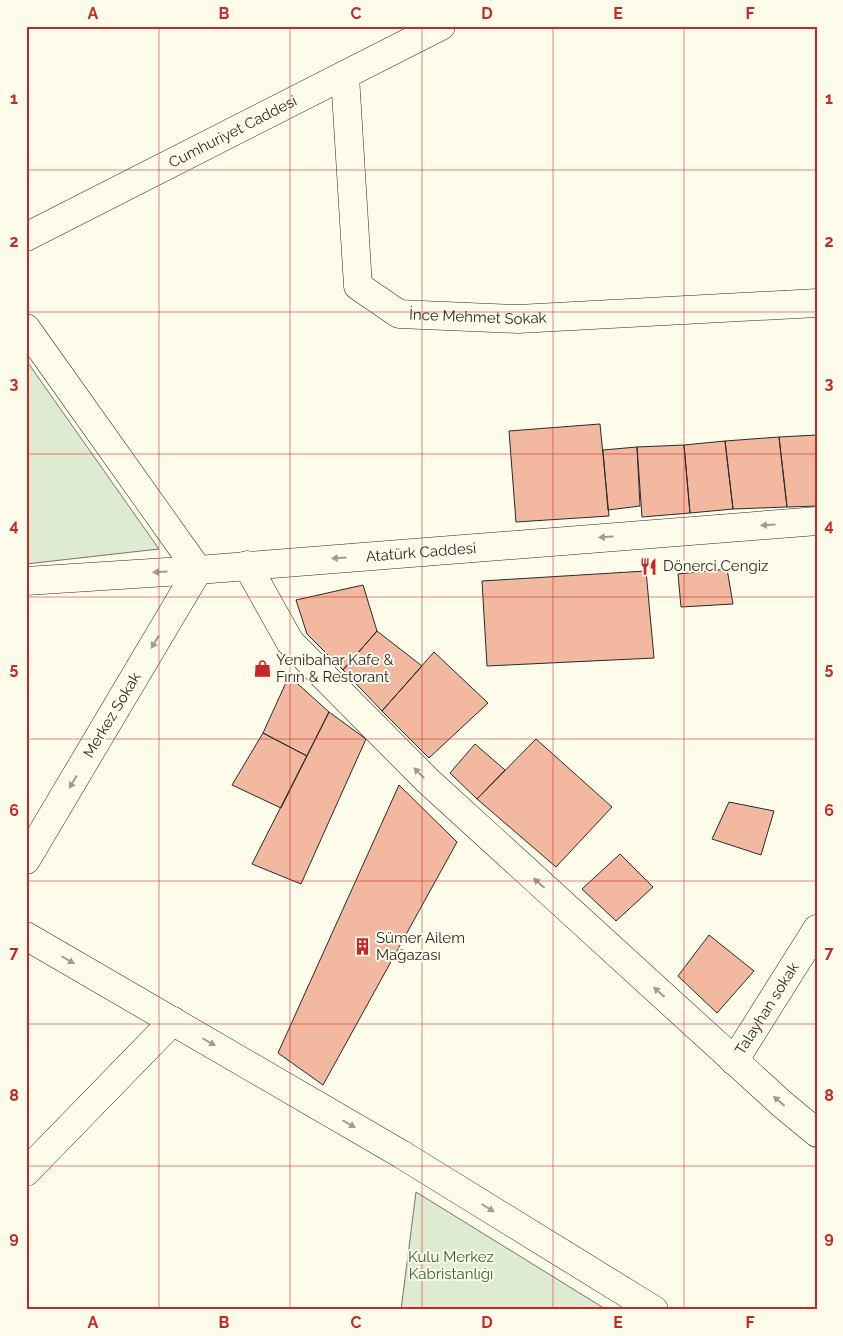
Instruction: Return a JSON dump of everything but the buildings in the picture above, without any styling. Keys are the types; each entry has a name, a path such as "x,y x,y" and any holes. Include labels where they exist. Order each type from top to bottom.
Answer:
{"street":[{"name":"Cumhuriyet Caddesi","path":"26,237 442,26"},
{"name":"İnce Mehmet Sokak","path":"344,76 358,286 399,314 518,319 817,303"},
{"path":"26,328 198,570"},
{"name":"Atatürk Caddesi","path":"26,581 198,570 817,521"},
{"path":"247,565 290,642 428,781 734,1061 817,1132"},
{"name":"Merkez Sokak","path":"26,860 198,570"},
{"name":"Talayhan sokak","path":"734,1061 817,929"},
{"path":"26,936 401,1154 654,1310"},
{"path":"26,1172 173,1021"}],"green space":[{"path":"26,360 159,549 26,564"},
{"name":"Kulu Merkez Kabristanlığı","path":"416,1192 607,1310 401,1310"}],"place":[{"name":"Dönerci Cengiz","path":"649,566"},
{"name":"Yenibahar Kafe & Fırın & Restorant","path":"262,669"},
{"name":"Sümer Ailem Mağazası","path":"362,947"}]}
